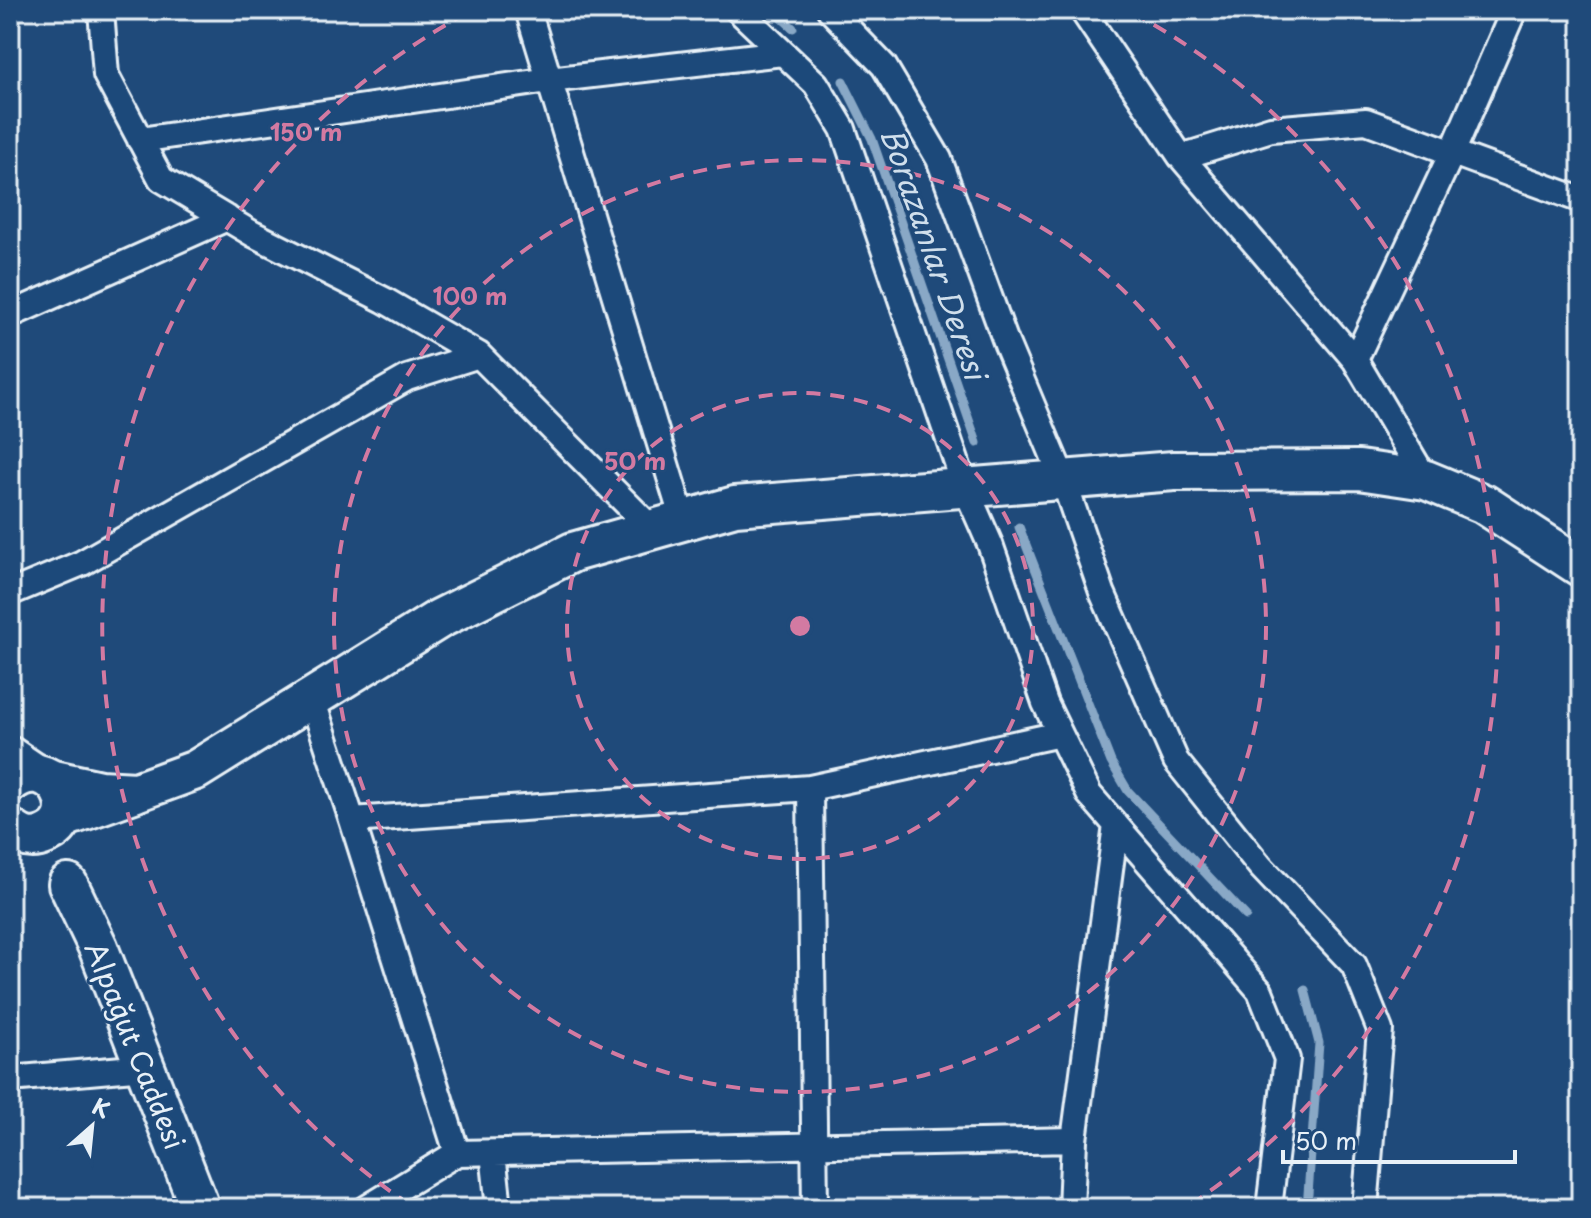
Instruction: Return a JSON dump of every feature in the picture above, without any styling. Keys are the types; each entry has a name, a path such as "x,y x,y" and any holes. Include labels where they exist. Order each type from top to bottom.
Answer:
{"main road":[{"path":"40,828 196,770 439,619 573,552 735,506 1174,471 1359,470 1426,480 1484,504 1581,567"},
{"path":"10,754 34,779 64,796 40,828"},
{"path":"34,779 100,790 136,792"},
{"name":"Alpağut Caddesi","path":"40,828 98,947 200,1208"}],"street":[{"path":"101,10 106,75 161,179 479,355 667,525"},
{"path":"528,10 667,525"},
{"path":"738,10 816,84 843,129 965,487 990,544 1045,703 1089,794 1260,991 1287,1059 1269,1208"},
{"path":"830,10 884,66 939,159 1007,345 1063,479 1102,592 1176,761 1260,866 1354,965 1380,1030 1365,1208"},
{"path":"1082,10 1181,157 1355,360 1426,480"},
{"path":"1355,360 1452,153 1514,10"},
{"path":"140,140 549,80 783,53"},
{"path":"1181,157 1271,129 1366,121 1581,200"},
{"path":"10,315 227,218"},
{"path":"10,593 82,563 407,378 479,355"},
{"path":"312,699 457,1153"},
{"path":"352,820 810,788 1060,734"},
{"path":"810,788 815,1208"},
{"path":"1071,1208 1074,1140 1116,825"},
{"path":"10,1079 145,1067"},
{"path":"367,1208 457,1153 1074,1140"},
{"path":"493,1153 499,1208"}],"waterway":[{"name":"Borazanlar Deresi","path":"773,10 793,28"},
{"name":"Borazanlar Deresi","path":"843,81 872,139 977,443"},
{"name":"Borazanlar Deresi","path":"1019,527 1111,762 1128,791 1246,916"},
{"name":"Borazanlar Deresi","path":"1305,990 1319,1043 1307,1208"}]}
